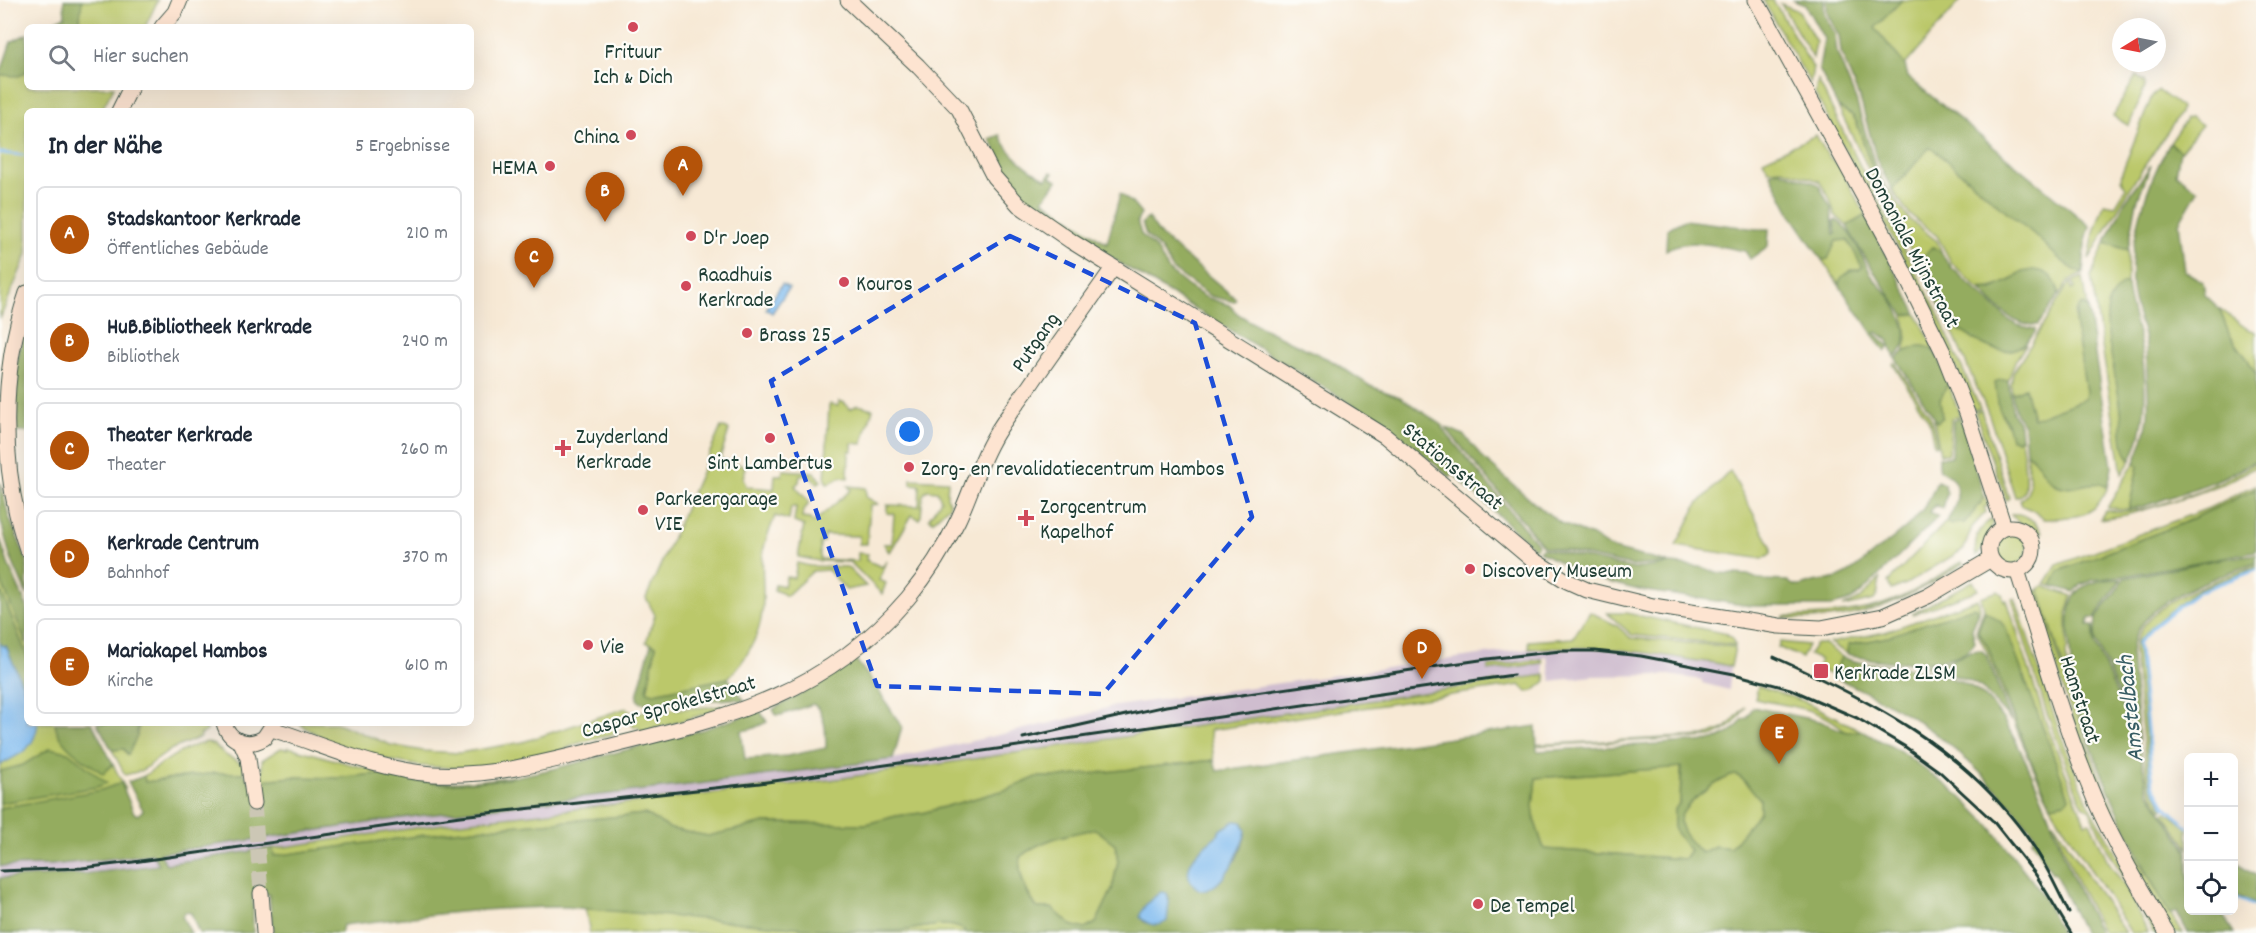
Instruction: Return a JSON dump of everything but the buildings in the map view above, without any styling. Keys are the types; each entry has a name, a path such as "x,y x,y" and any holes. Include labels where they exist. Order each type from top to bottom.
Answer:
{"main road":[{"path":"163,24 170,0"},
{"path":"164,24 175,12 180,0"},
{"name":"Stationsstraat","path":"848,0 948,97 966,120 986,162 1007,193 1034,216 1113,268 1384,436 1530,558 1556,575 1587,590 1668,609 1779,626 1821,628 1866,621 1903,608 1991,559"},
{"name":"Domaniale Mijnstraat","path":"1756,0 1893,250 1943,352 1967,413 2004,527"},
{"path":"120,108 130,90"},
{"name":"Putgang","path":"992,440 1113,268"},
{"path":"24,301 13,331 0,400 1,443 6,484 16,524 24,542"},
{"name":"Caspar Sprokelstraat","path":"273,726 350,758 377,765 411,772 474,774 502,771 574,755 756,706 800,685 848,654 884,623 909,597 954,528 992,440"},
{"path":"2004,527 2017,527 2031,539 2032,556 2026,565 2017,570 2005,570 1994,564 1991,559 1989,542 1995,533 2004,527"},
{"name":"Hamstraat","path":"2017,570 2066,724 2091,791 2121,853 2167,933"},
{"path":"225,726 228,734 241,742 248,758 254,803"},
{"path":"253,783 259,741 273,726"},
{"path":"241,742 259,741"},
{"path":"261,893 264,933"}],"highlighted area":[{"path":"1010,236 1195,323 1252,517 1103,694 877,686 771,381"}],"shaded area":[{"path":"1595,646 1726,665 1731,667 1729,690 1702,683 1702,680 1669,675 1593,676 1551,681 1547,656 1542,657 1545,675 830,780 436,825 166,864 160,853 409,817 893,759 1085,715 1109,707 1486,654 1546,647"},
{"path":"153,854 159,866 84,874 0,878 0,866 50,865"}],"green space":[{"path":"64,0 158,0 146,24 49,24 65,16"},
{"path":"64,0 82,0 79,24 49,24 65,16"},
{"path":"1763,0 1773,0 1813,68 1810,83"},
{"path":"1792,0 1824,0 1824,14 1835,34 1837,53 1856,100 1875,166 1888,192 1877,178 1856,121 1852,115 1838,107 1819,69 1824,39 1805,5"},
{"path":"1827,0 1902,0 1875,28 1905,65 1908,77 2090,226 2085,245 2083,274 2060,259 1933,149 1929,148 1892,190 1877,161 1862,105 1841,52 1839,36 1827,13"},
{"path":"1902,0 1961,0 1905,65 1874,28"},
{"path":"1781,4 1799,11 1816,42 1813,58"},
{"path":"24,36 24,90 112,90 103,108 24,108 24,261 0,319 0,75 11,42"},
{"path":"24,36 24,74 0,75 11,42"},
{"path":"2136,76 2144,81 2145,87 2129,126 2113,116"},
{"path":"1818,80 1869,184 1936,309 1980,408 1974,410 1929,305 1815,94"},
{"path":"2159,91 2181,107 2180,113 2137,177 2089,259 2094,232 2104,204 2115,206 2126,188 2121,179 2122,172 2152,96"},
{"path":"1838,107 1852,115 1856,121 1872,167 1885,190 1888,189 1909,219 1937,241 1942,253 1940,251 1923,268 1924,275 1872,176"},
{"path":"2191,117 2202,125 2180,152 2170,143 2186,119"},
{"path":"1000,135 1008,149 1026,166 1047,179 1051,172 1053,173 1051,177 1057,181 1043,200 1099,238 1107,243 1120,194 1141,214 1137,221 1141,234 1157,250 1169,271 1189,287 1205,297 1229,305 1238,314 1256,325 1332,361 1370,386 1400,397 1442,425 1442,428 1538,545 1535,549 1453,474 1450,477 1401,436 1115,260 1037,209 1017,190 1016,182 1005,168 990,139"},
{"path":"1816,135 1828,156 1838,165 1866,215 1847,226 1835,215 1829,197 1819,181 1782,169 1768,170 1763,160"},
{"path":"2170,143 2180,152 2176,174 2198,190 2179,223 2185,271 2203,282 2205,295 2219,308 2229,334 2256,375 2256,460 2212,482 2138,508 2129,509 2138,466 2135,462 2144,438 2148,408 2146,345 2132,288 2133,251 2147,194"},
{"path":"1929,148 2029,230 2060,259 2083,274 2069,280 2059,295 2058,289 2023,272 1997,286 1981,288 1982,292 1951,262 1937,236 1910,215 1892,190"},
{"path":"2151,165 2137,201 2128,250 2105,243 2125,202"},
{"path":"1778,170 1818,184 1831,208 1834,235 1836,234 1834,221 1836,220 1852,237 1873,277 1894,303 1902,318 1905,335 1905,343 1895,357 1888,340 1877,332 1875,333 1889,346 1885,352 1841,288 1839,282 1845,274 1862,267 1848,240 1836,241 1828,259 1822,260 1792,216 1770,173"},
{"path":"1866,215 1917,314 1904,315 1874,272 1847,226"},
{"path":"1148,218 1161,236 1236,299 1234,302 1210,296 1173,270 1161,250 1146,235 1142,223"},
{"path":"1684,220 1769,229 1768,246 1750,259 1745,251 1705,244 1685,244 1666,250 1667,229"},
{"path":"1848,239 1862,267 1859,270 1851,270 1839,282 1841,288 1822,260 1828,258 1836,241"},
{"path":"2105,243 2128,250 2127,284 2123,284 2108,307 2107,320 2122,413 2125,452 2131,460 2122,474 2091,276"},
{"path":"1933,247 1940,251 1952,268 2009,320 2017,325 2035,329 2027,341 2011,350 1994,349 1957,329 1946,319 1924,273 1924,259"},
{"path":"2033,270 2051,276 2059,295 2038,325 2023,324 2014,320 1992,302 1981,288 1992,289 2023,272"},
{"path":"2083,277 2088,308 2083,305 2075,312 2075,321 2086,392 2085,399 2033,419 2025,388 2012,394 2013,373 2066,288 2071,282 2072,289 2075,289 2073,281"},
{"path":"2123,284 2127,284 2139,338 2145,384 2144,416 2131,460 2123,444 2121,411 2107,317 2109,302"},
{"path":"2083,305 2088,308 2112,467 2108,487 2095,483 2066,487 2050,480 2035,460 2026,453 2024,425 2016,414 2012,394 2025,388 2033,419 2085,399 2086,392 2075,321 2078,307"},
{"path":"2219,308 2246,328 2256,332 2256,375 2229,334"},
{"path":"1917,314 1935,350 1923,346 1904,352 1907,338 1904,315"},
{"path":"1947,320 1973,339 2021,347 2027,343 2016,360 2008,380 2000,380 1996,390 2005,421 2018,440 2021,437 2025,489 2019,497 2015,497 1989,415"},
{"path":"24,330 24,432 9,432 8,404"},
{"path":"1919,346 1931,349 1939,358 1948,383 1940,400 1942,418 1937,422 1896,359 1904,352"},
{"path":"1895,363 1931,418 1937,445 1934,445 1929,421 1893,364"},
{"path":"2008,380 2013,414 2020,425 2021,437 2018,440 2011,439 2007,422 1999,408 1995,383"},
{"path":"1948,383 1960,415 1951,418 1949,454 1940,454 1934,420 1937,422 1942,418 1940,400"},
{"path":"839,401 845,403 849,409 858,405 873,409 862,444 852,443 852,451 849,451 848,478 840,477 828,484 825,480 829,406 830,404 838,406"},
{"path":"1981,410 2009,498 2006,500 1975,412"},
{"path":"1960,417 1984,494 1981,503 1964,524 1959,522 1951,525 1946,522 1957,500 1956,486 1947,474 1939,470 1939,457 1952,457 1953,420"},
{"path":"721,427 729,430 720,459 745,466 743,479 747,487 774,489 775,475 782,475 783,470 814,472 821,481 818,483 807,475 800,475 799,482 795,486 808,501 802,518 810,519 813,523 851,490 848,486 866,488 866,497 878,504 870,505 867,544 859,544 859,536 825,535 824,542 820,543 820,559 858,561 858,553 868,554 866,560 882,567 887,561 879,580 886,583 882,594 850,562 819,561 798,557 804,526 794,522 796,507 791,507 789,520 775,516 765,543 762,613 754,640 740,664 728,678 654,693 647,691 656,646 646,642 655,615 646,598"},
{"path":"1445,427 1464,435 1484,459 1562,524 1592,536 1610,548 1668,563 1633,566 1543,546"},
{"path":"2026,453 2035,460 2050,480 2060,486 2072,487 2095,483 2108,487 2097,505 2088,512 2076,516 2044,519 2022,506 2020,500 2028,491 2029,485"},
{"path":"2135,462 2138,466 2129,509 2107,508"},
{"path":"2256,462 2256,467 2225,483 2187,497 2126,515 2100,519 2105,511 2137,510 2185,496 2232,476"},
{"path":"1730,471 1771,546 1771,553 1763,559 1676,546 1697,505"},
{"path":"911,479 948,481 947,496 950,505 933,521 929,518 941,500 937,491 927,490 923,495 921,516 919,519 912,515 889,552 884,544 892,544 894,514 887,513 887,505 919,506 920,485 911,484"},
{"path":"1937,481 1944,484 1947,493 1943,509 1935,505 1930,512 1938,517 1860,594 1847,602 1832,606 1751,606 1639,590 1607,582 1572,569 1539,551 1542,548 1634,569 1671,564 1700,567 1719,573 1748,575 1760,580 1788,581 1799,586 1837,578 1858,566 1912,522 1926,504"},
{"path":"0,482 9,517 24,554 24,588 10,556 0,518"},
{"path":"2256,485 2256,489 2183,523 2060,570 2052,586 2045,584 2057,565 2209,508"},
{"path":"2256,489 2256,551 2093,580 2081,585 2074,592 2052,586 2059,571 2183,523"},
{"path":"1984,494 1988,506 1984,507 1986,512 1972,527 1964,549 1906,584 1891,590 1888,582 1946,522 1951,525 1959,522 1964,524 1981,503"},
{"path":"2011,514 2020,514 2029,518 2042,533 2025,527"},
{"path":"1992,519 1988,539 1976,556 1975,545 1978,535"},
{"path":"2011,533 2022,538 2027,549 2022,560 2011,565 2000,560 1995,549 2000,538"},
{"path":"0,539 24,600 24,726 94,726 125,788 0,810"},
{"path":"0,539 24,600 24,638 0,578"},
{"path":"2256,554 2256,563 2200,584 2161,606 2146,619 2135,635 2131,652 2139,741 2096,641 2096,619 2125,578"},
{"path":"1962,562 1963,564 1920,589 1879,608 1835,617 1784,618 1784,616 1846,613 1877,606 1913,591"},
{"path":"797,563 810,566 847,567 866,586 846,590 828,570 813,571 786,596 774,590 775,584 784,586 786,577 794,578"},
{"path":"2256,565 2256,568 2199,589 2158,621 2137,642 2150,780 2164,809 2162,810 2152,794 2147,779 2134,652 2138,635 2148,620 2163,607 2201,586"},
{"path":"1881,578 1874,600 1843,607 1861,598"},
{"path":"2121,579 2094,619 2089,618 2088,626 2093,626 2095,644 2139,746 2148,791 2184,846 2184,915 2223,915 2234,933 2188,933 2177,912 2169,914 2113,800 2089,741 2068,681 2071,666 2070,607 2074,597 2081,589 2103,580"},
{"path":"1973,581 1978,590 1913,614 1913,613"},
{"path":"2043,586 2072,596 2067,614 2067,677 2039,589"},
{"path":"2038,590 2074,706 2105,790 2140,862 2183,933 2173,933 2114,826 2088,765 2033,593"},
{"path":"1998,591 2002,594 2004,601 2007,600 2045,720 2085,823 2090,822 2107,859 2129,893 2148,933 2131,933 2058,818 2051,805 2044,792 2019,735 1987,652 1976,631 1984,608 1981,597","holes":["1985,611 2009,636 2069,797 2065,802 2051,805 2029,756 1988,647 1978,631"]},
{"path":"2,593 24,648 24,689 6,646 0,643 0,595"},
{"path":"2015,598 2060,733 2086,798 2159,933 2153,933 2129,885 2106,847 2090,810 2082,805 2046,711 2012,599"},
{"path":"1978,599 1980,608 1978,615 1976,608 1883,638 1848,645 1847,654 1830,643 1885,632"},
{"path":"1973,607 1976,608 1978,615 1972,629 1975,642 1966,651 1952,657 1934,661 1895,662 1847,654 1848,645 1883,638"},
{"path":"1985,611 2001,622 2006,629 2069,797 2065,802 2051,805 2029,756 1988,647 1978,631"},
{"path":"1590,612 1616,625 1631,638 1735,647 1731,667 1650,653 1610,649 1570,647 1529,649 1528,641 1573,638"},
{"path":"1607,613 1626,613 1728,634 1727,636 1731,637 1735,645 1632,635"},
{"path":"1780,642 1808,645 1802,658 1778,647"},
{"path":"651,644 656,646 647,691 654,693 728,678 745,701 733,699 641,703 637,699 638,692"},
{"path":"1815,644 1824,644 1842,657 1835,677 1817,668 1820,660 1809,655"},
{"path":"1981,650 1986,655 2011,721 1981,687 1922,665 1950,661 1971,651"},
{"path":"1842,657 1941,675 1970,686 1986,698 2002,718 2017,743 2031,772 2075,883 2100,933 2084,933 2054,872 2052,873 2032,839 2036,836 2009,803 1964,757 1931,730 1894,707 1835,677"},
{"path":"855,659 902,727 893,759 409,817 160,853 166,864 273,848 274,856 454,831 645,814 671,829 708,836 765,823 866,824 896,816 922,813 1009,789 1037,777 1061,777 1214,760 1217,771 1536,726 1537,751 1709,741 1720,738 1733,730 1743,719 1747,718 1753,707 1820,721 1846,732 1862,731 1900,751 1959,795 1990,826 2040,891 2061,933 964,933 964,930 948,925 895,931 838,931 566,907 538,907 482,910 343,925 341,933 273,933 269,894 255,893 253,896 253,933 199,933 191,913 185,912 182,916 191,933 0,933 0,878 84,874 159,865 153,854 50,865 0,866 0,808 101,790 121,783 134,813 138,815 143,810 128,782 144,776 145,782 216,773 244,773 260,797 262,780 293,777 336,778 386,773 388,777 443,784 499,780 553,769 698,731 760,711 767,722 741,731 745,759 787,756 826,748 823,718 821,712 813,704 781,715 776,715 773,709 819,684","holes":["1682,767 1680,802 1674,811 1674,827 1690,850 1684,859 1544,849 1535,822 1533,806 1536,778","1736,775 1745,782 1760,799 1760,811 1730,848 1715,846 1701,853 1683,831 1680,822 1682,815 1702,793","1235,821 1242,822 1245,831 1244,841 1236,860 1190,865 1196,854 1219,834 1219,831","1095,829 1115,844 1118,861 1112,890 1096,923 1085,929 1071,925 1052,908 1037,908 1026,890 1020,871 1020,857 1028,851 1056,838","1161,892 1168,895 1167,921 1155,924 1143,921 1147,904"]},
{"path":"1542,659 1543,663 1488,671 1488,667"},
{"path":"1545,675 1546,681 1534,691 1527,692 1520,685 1210,730 1214,760 1061,777 1037,777 1009,789 922,813 896,816 866,824 765,823 708,836 671,829 645,814 454,831 274,856 166,864 436,825 830,780"},
{"path":"1758,686 1806,702 1862,731 1846,732 1837,724 1816,713 1755,699"},
{"path":"723,706 725,708 641,733 639,727 633,726 628,716 618,718 618,727 613,734 576,744 551,756 473,769 419,766 373,757 326,740 303,726 344,726 391,745 423,751 459,753 523,742 626,708 633,714"},
{"path":"1745,707 1731,726 1710,737 1531,746 1705,736 1725,729"},
{"path":"56,726 94,726 113,764 103,774 67,746"},
{"path":"99,726 138,726 137,736 128,755 124,749 112,750"},
{"path":"206,726 207,731 200,735 201,737 172,749 141,771 125,775 112,750 124,749 127,755 139,727"},
{"path":"206,742 243,764 244,773 216,773 145,782 144,776 166,761 189,748"},
{"path":"288,747 417,779 456,782 436,782 388,777 385,773 336,778 293,777 262,780 262,760 281,748 287,749"},
{"path":"50,748 68,752 107,783 97,787 0,803 0,771 23,765"},
{"path":"1681,767 1680,802 1674,811 1674,827 1690,850 1684,859 1544,849 1535,822 1533,806 1536,778"},
{"path":"1736,775 1760,799 1760,812 1730,848 1715,846 1701,853 1681,827 1682,815 1702,793"},
{"path":"514,776 498,779 456,782"},
{"path":"2167,812 2184,825 2184,842 2164,813"},
{"path":"2053,821 2125,933 2103,933 2078,884"},
{"path":"1095,828 1115,844 1118,861 1112,890 1096,923 1085,929 1071,925 1051,908 1037,908 1022,878 1020,857 1046,841"},
{"path":"2238,863 2256,875 2256,905 2238,896"},
{"path":"585,908 838,931 895,931 948,925 964,930 964,933 590,933"}],"water":[{"path":"782,284 789,288 772,313 766,309"},
{"path":"0,643 6,646 24,689 24,726 37,726 26,750 0,765"},
{"path":"1235,821 1242,822 1246,830 1232,864 1220,881 1204,890 1198,889 1189,878 1188,870 1191,863 1195,856 1219,834 1219,831"},
{"path":"1161,892 1167,893 1169,902 1167,921 1156,925 1149,924 1140,917 1142,909"}],"waterway":[{"path":"0,153 23,155"},
{"name":"Amstelbach","path":"2184,823 2165,806 2153,785 2138,643 2156,624 2198,592 2256,570"},
{"path":"2238,899 2256,907"}],"tunnel":[{"path":"254,803 261,893"}],"railway":[{"path":"1023,738 1166,706 1487,659 1561,651 1595,651 1641,656 1734,674 1790,689 1857,718 1904,746 1940,772 1993,821 2036,875 2071,933"},
{"path":"1774,657 1880,710 1945,753 1974,778 2002,806 2027,837 2044,864 2069,913"},
{"path":"0,871 82,868 460,816 760,783 1513,675"}],"place":[{"name":"Frituur Ich & Dich","path":"633,27"},
{"name":"China","path":"631,135"},
{"name":"HEMA","path":"550,166"},
{"name":"Stadskantoor Kerkrade","path":"683,196"},
{"name":"HuB.Bibliotheek Kerkrade","path":"605,222"},
{"name":"D'r Joep","path":"691,236"},
{"name":"Kouros","path":"844,282"},
{"name":"Raadhuis Kerkrade","path":"686,286"},
{"name":"Theater Kerkrade","path":"534,288"},
{"name":"Brass 25","path":"747,333"},
{"name":"Sint Lambertus","path":"770,438"},
{"name":"Zuyderland Kerkrade","path":"563,448"},
{"name":"Zorg- en revalidatiecentrum Hambos","path":"909,467"},
{"name":"Parkeergarage VIE","path":"643,510"},
{"name":"Zorgcentrum Kapelhof","path":"1026,518"},
{"name":"Discovery Museum","path":"1470,569"},
{"name":"Vie","path":"588,645"},
{"name":"Kerkrade ZLSM","path":"1821,671"},
{"name":"Kerkrade Centrum","path":"1422,679"},
{"name":"Mariakapel Hambos","path":"1779,764"},
{"name":"De Tempel","path":"1478,904"}]}
